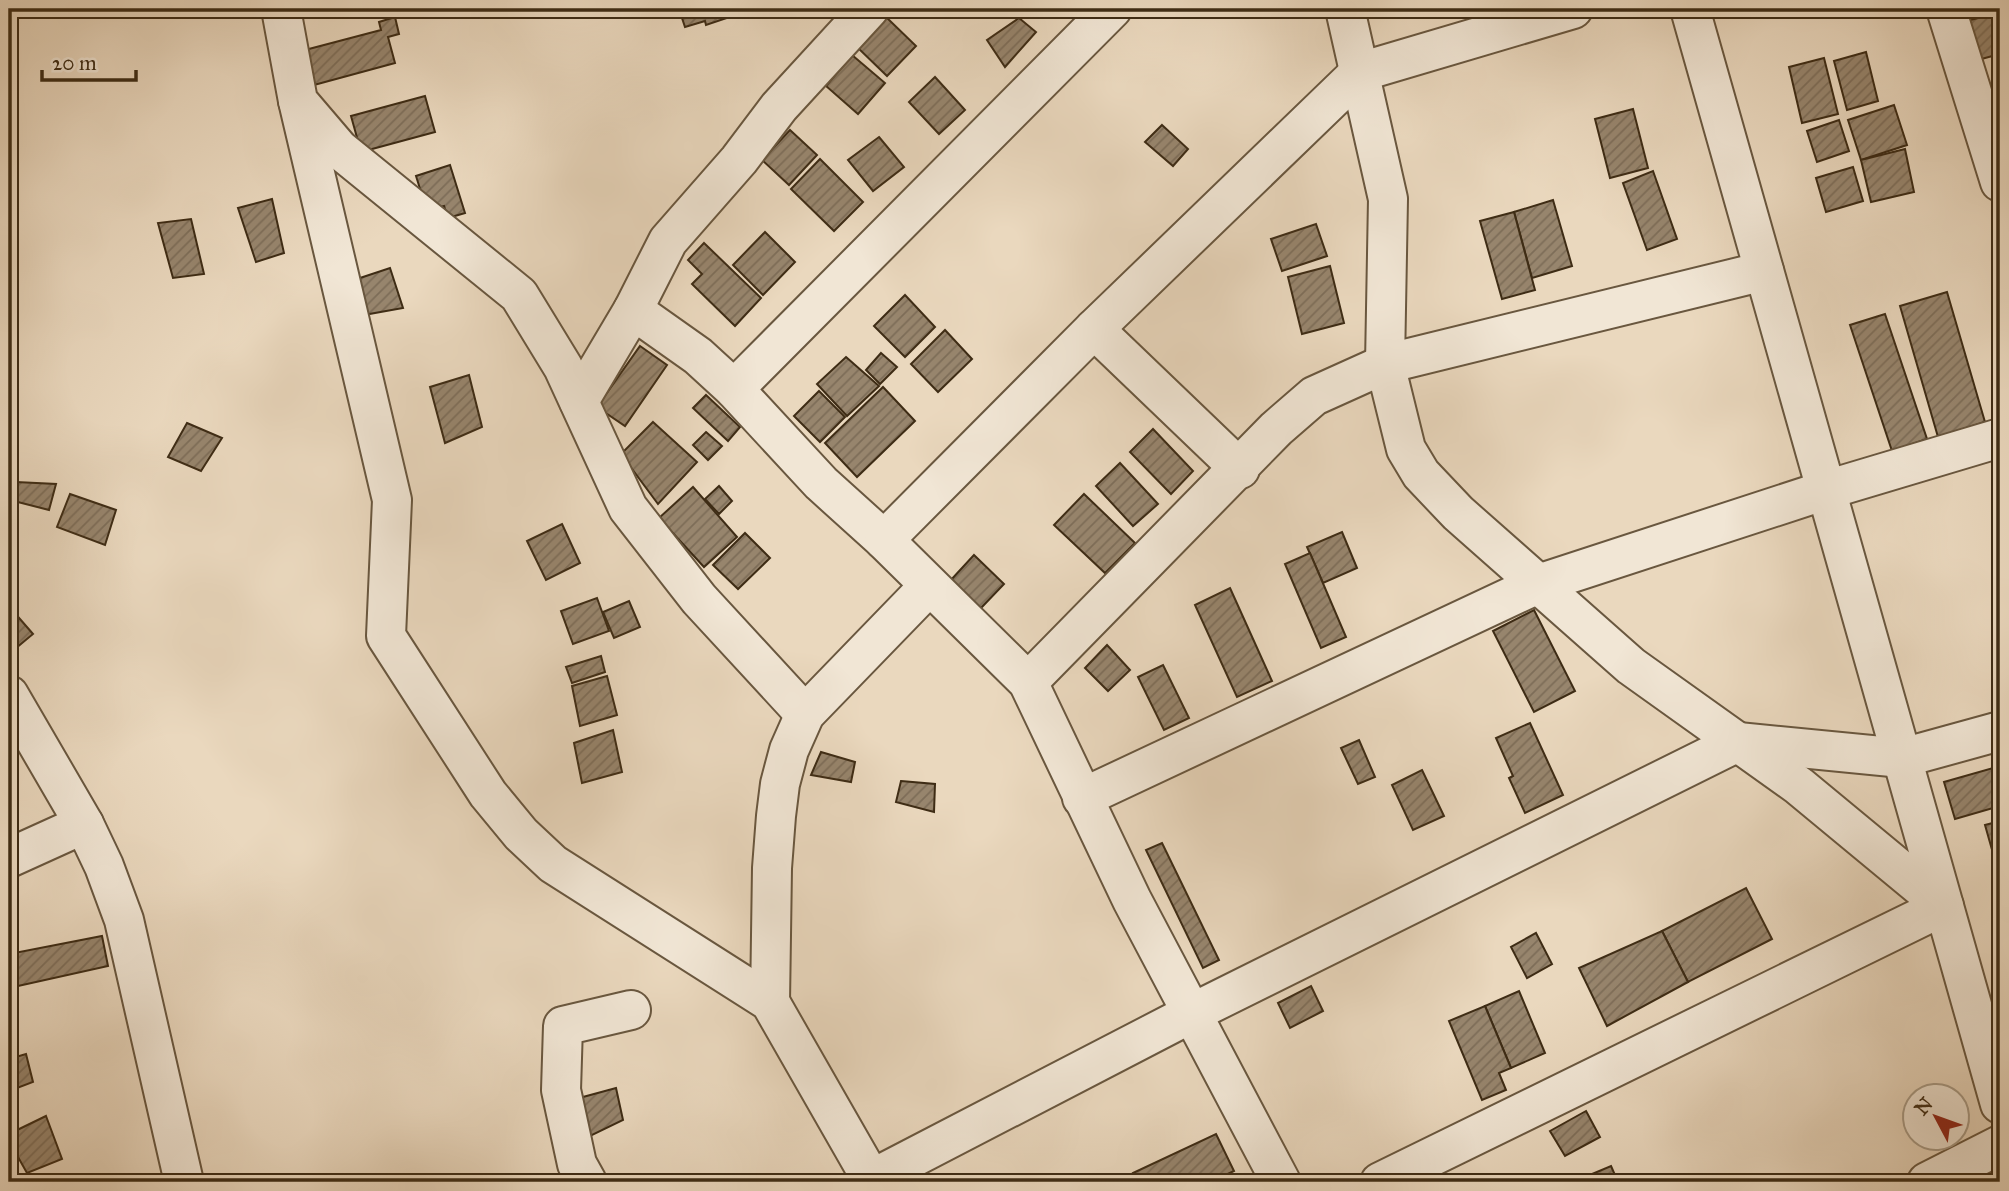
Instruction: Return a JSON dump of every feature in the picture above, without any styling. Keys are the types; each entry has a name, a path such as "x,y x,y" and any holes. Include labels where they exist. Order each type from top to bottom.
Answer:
{"street":[{"path":"281,9 298,101 392,500 386,636 488,794 529,842 553,864 770,1002 870,1181 1192,1013 1738,743 1902,758 2000,730"},
{"path":"579,401 633,310 668,241 739,160 779,107 869,9"},
{"path":"734,389 1112,9"},
{"path":"1345,9 1388,199 1385,364 1406,449 1421,474 1458,513 1631,666 1799,786 1944,906"},
{"path":"884,540 1094,329 1360,72 1573,9"},
{"path":"1690,9 2000,1104"},
{"path":"1946,9 2000,182"},
{"path":"298,101 339,149 519,295 563,367 628,508 699,599 805,714"},
{"path":"1028,682 1276,429 1314,396 1385,364 1764,271"},
{"path":"633,310 698,356 734,389 821,483 884,540 1028,682 1132,900 1281,1182"},
{"path":"1094,329 1240,468"},
{"path":"1082,798 1538,584 1826,490 2000,438"},
{"path":"770,1002 772,868 780,784 789,750 805,714 929,586"},
{"path":"9,695 84,824 104,866 124,920 184,1182"},
{"path":"9,858 84,824"},
{"path":"1380,1182 1944,906"},
{"path":"587,1182 577,1164 561,1090 562,1026 631,1010"},
{"path":"1927,1182 2000,1145"}],"building":[{"path":"679,9 730,9 733,16 706,25 705,21 685,27"},
{"path":"1993,14 2000,38 2000,54 1974,61 1963,22"},
{"path":"885,16 916,46 887,76 856,46"},
{"path":"395,17 399,34 388,37 395,63 314,85 305,50 381,30 379,22"},
{"path":"1019,18 1036,32 1005,67 987,40"},
{"path":"1866,52 1878,101 1847,110 1834,61"},
{"path":"852,55 885,83 858,114 826,86"},
{"path":"1824,58 1838,114 1802,123 1789,67"},
{"path":"935,77 965,110 939,134 909,102"},
{"path":"425,96 435,132 361,152 351,116"},
{"path":"1894,105 1907,145 1861,160 1848,120"},
{"path":"1633,109 1648,168 1610,178 1595,119"},
{"path":"1839,120 1849,151 1817,162 1807,131"},
{"path":"1162,125 1188,149 1173,166 1145,142"},
{"path":"790,130 817,155 789,185 762,160"},
{"path":"879,137 904,167 873,191 848,160"},
{"path":"1905,149 1914,192 1871,202 1861,160"},
{"path":"820,159 863,202 834,231 791,189"},
{"path":"450,165 465,213 448,218 444,206 427,211 416,176"},
{"path":"1853,167 1863,201 1826,212 1816,178"},
{"path":"1653,171 1677,239 1647,250 1623,183"},
{"path":"272,199 284,253 256,262 238,208"},
{"path":"1553,200 1572,266 1532,278 1514,212"},
{"path":"1514,212 1535,290 1502,299 1480,221"},
{"path":"191,219 204,274 173,278 158,223"},
{"path":"1316,224 1327,256 1282,271 1271,239"},
{"path":"765,232 795,262 763,295 733,265"},
{"path":"704,243 761,298 735,326 692,284 702,274 688,260"},
{"path":"1330,266 1344,323 1302,334 1288,277"},
{"path":"390,268 403,308 358,316 351,281"},
{"path":"1947,292 1985,422 1938,437 1900,306"},
{"path":"905,295 935,327 905,357 874,326"},
{"path":"1885,314 1927,439 1892,451 1850,325"},
{"path":"945,330 972,359 938,392 911,364"},
{"path":"640,346 667,365 625,426 597,407"},
{"path":"881,353 897,367 880,384 866,370"},
{"path":"846,357 879,386 847,416 817,384"},
{"path":"469,375 482,427 445,443 430,387"},
{"path":"883,387 915,421 857,477 825,443"},
{"path":"819,391 845,417 820,442 794,416"},
{"path":"706,395 740,427 728,441 693,408"},
{"path":"653,422 697,462 658,504 621,454"},
{"path":"187,423 222,438 201,471 168,457"},
{"path":"1153,429 1193,471 1171,494 1130,452"},
{"path":"706,432 722,446 708,460 693,445"},
{"path":"1120,463 1158,504 1133,526 1096,486"},
{"path":"16,482 56,484 49,510 10,500"},
{"path":"719,486 732,501 719,514 705,499"},
{"path":"693,487 737,537 704,567 659,518"},
{"path":"70,494 116,510 105,545 57,527"},
{"path":"1084,494 1135,543 1105,573 1054,525"},
{"path":"562,524 580,563 546,580 527,541"},
{"path":"1342,532 1357,568 1323,583 1307,547"},
{"path":"745,533 770,558 738,589 713,565"},
{"path":"1310,553 1346,637 1321,648 1285,564"},
{"path":"974,555 1004,584 980,609 950,581"},
{"path":"1230,588 1272,681 1237,697 1195,605"},
{"path":"597,598 609,631 573,644 561,611"},
{"path":"629,601 640,627 614,638 603,612"},
{"path":"1534,610 1575,691 1534,712 1493,631"},
{"path":"13,611 33,634 16,648 9,640 9,615"},
{"path":"1107,645 1130,670 1108,691 1085,668"},
{"path":"601,656 605,672 572,683 566,667"},
{"path":"1163,665 1189,718 1164,730 1138,677"},
{"path":"607,676 617,715 580,726 572,686"},
{"path":"1530,723 1563,795 1525,813 1509,778 1513,776 1496,738"},
{"path":"613,730 622,772 582,783 574,743"},
{"path":"1359,740 1375,777 1358,784 1341,748"},
{"path":"821,752 855,762 851,782 811,775"},
{"path":"2000,766 2000,806 1955,819 1944,782"},
{"path":"1422,770 1444,816 1413,830 1392,785"},
{"path":"901,781 935,784 934,812 896,802"},
{"path":"2000,821 2000,878 1985,825"},
{"path":"1162,843 1219,960 1203,968 1146,850"},
{"path":"1746,888 1772,939 1688,982 1662,931"},
{"path":"1662,931 1688,982 1607,1026 1579,968"},
{"path":"1536,933 1552,964 1527,978 1511,947"},
{"path":"102,936 108,966 9,988 9,954"},
{"path":"1311,986 1323,1011 1290,1028 1278,1003"},
{"path":"1519,991 1545,1053 1511,1068 1485,1006"},
{"path":"1485,1006 1511,1068 1499,1073 1506,1090 1482,1100 1449,1021"},
{"path":"26,1054 33,1082 9,1091 9,1059"},
{"path":"616,1088 623,1120 588,1137 572,1100"},
{"path":"1586,1111 1600,1137 1565,1156 1550,1131"},
{"path":"46,1116 62,1159 27,1173 9,1141 9,1134"},
{"path":"1216,1134 1234,1171 1211,1182 1138,1182 1133,1173"},
{"path":"1611,1166 1618,1182 1573,1182"}]}
